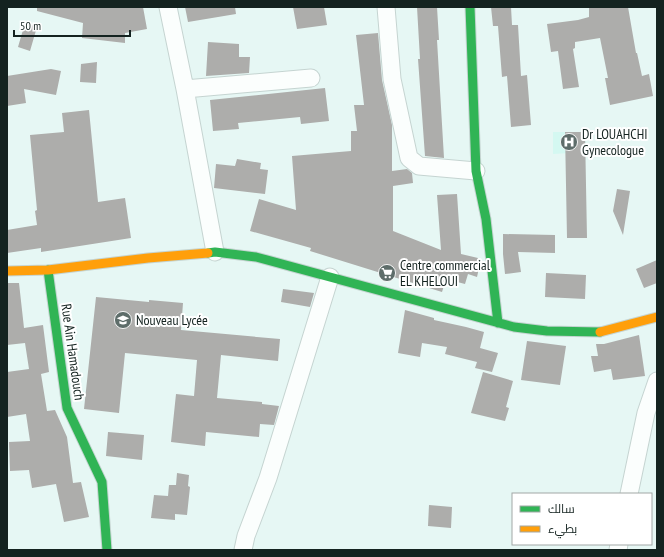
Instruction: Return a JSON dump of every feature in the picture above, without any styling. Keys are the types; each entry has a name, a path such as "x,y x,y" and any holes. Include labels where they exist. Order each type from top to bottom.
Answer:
{"main road":[{"path":"470,7 476,171 486,219 498,323"},
{"path":"7,271 48,270 148,258 215,252 256,257 498,323 547,331 601,332 657,317"},
{"name":"Rue Ain Hamadouch","path":"48,270 67,408 102,482 107,550"}],"street":[{"path":"168,7 185,89 215,252"},
{"path":"386,7 392,79 409,158 419,166 476,171"},
{"path":"185,89 311,78"},
{"path":"243,550 246,536 268,478 330,277"},
{"path":"629,493 646,413 657,382"}],"shaded area":[{"name":"Dr LOUAHCHI Gynecologue","path":"553,132 585,132 586,152 553,154"}],"building":[{"path":"37,7 143,7 147,29 125,33 125,43 82,38 83,23 37,11"},
{"path":"185,7 235,7 236,14 188,22"},
{"path":"293,7 324,7 327,25 297,29"},
{"path":"417,7 437,7 439,40 437,40 444,158 425,156 418,59 420,59"},
{"path":"491,7 511,7 512,25 518,25 521,76 527,75 531,125 511,127 507,76 502,77 498,26 493,26"},
{"path":"589,7 628,7 636,53 642,76 649,74 653,96 610,105 605,78 608,78 600,38 575,42 575,48 573,49 579,87 563,89 558,51 551,52 547,24 589,17"},
{"path":"25,23 37,27 30,51 18,47"},
{"path":"378,33 382,80 392,125 392,171 407,169 412,173 413,183 393,186 393,231 441,250 437,195 457,194 461,254 478,258 479,268 477,277 468,274 465,284 446,279 442,292 310,251 311,248 250,231 259,199 296,210 292,156 351,151 351,131 357,131 354,105 364,105 356,35"},
{"path":"208,42 239,44 239,57 250,57 249,73 206,76"},
{"path":"97,62 96,83 80,82 81,64"},
{"path":"51,69 61,71 56,95 24,89 26,103 7,106 7,76"},
{"path":"325,88 329,121 301,124 300,117 238,123 239,129 213,131 210,100"},
{"path":"89,110 98,202 125,198 131,238 41,252 41,248 7,253 7,230 37,225 30,135 64,132 62,113"},
{"path":"565,132 585,132 587,238 567,238"},
{"path":"237,159 261,163 260,169 268,170 265,194 214,188 216,164 235,166"},
{"path":"617,189 630,191 623,235 613,211"},
{"path":"503,234 555,235 555,253 518,252 521,272 505,274"},
{"path":"657,260 657,283 644,288 636,269"},
{"path":"546,273 586,275 585,299 545,297"},
{"path":"7,283 19,283 24,328 43,325 49,372 41,374 47,411 55,410 67,437 73,483 81,482 89,517 64,522 56,484 32,488 29,470 10,471 9,442 30,441 26,414 7,417 7,372 29,369 25,343 7,345"},
{"path":"283,289 314,293 310,307 281,302"},
{"path":"96,297 149,302 149,300 183,303 181,330 280,339 278,361 221,355 217,398 262,402 262,404 279,406 274,425 260,424 259,437 206,432 205,446 171,442 176,394 194,396 197,360 125,353 119,413 84,409"},
{"path":"405,310 434,318 434,320 484,332 480,348 498,353 492,372 475,368 477,362 445,354 447,347 422,343 420,357 398,353"},
{"path":"639,335 645,376 613,380 611,369 594,372 591,356 598,356 596,344 604,344"},
{"path":"527,341 566,346 560,385 521,380"},
{"path":"483,372 513,381 506,407 509,408 505,421 471,413"},
{"path":"108,432 144,435 142,460 106,456"},
{"path":"177,473 189,475 188,486 190,487 187,515 175,514 175,520 151,518 154,495 168,496 169,485 176,485"},
{"path":"429,505 452,507 451,528 428,526"}],"traffic: fast":[{"path":"470,7 476,171 486,219 498,323"},
{"path":"208,253 215,252 256,257 514,327 547,331 600,332"},
{"path":"48,270 67,408 102,482 107,550"}],"traffic: slow":[{"path":"7,271 48,270 148,258 208,253"},
{"path":"600,332 657,317"}],"place":[{"name":"Dr LOUAHCHI Gynecologue","path":"569,142"},
{"name":"Centre commercial EL KHELOUI","path":"387,273"},
{"name":"Nouveau Lycée","path":"123,320"}]}
